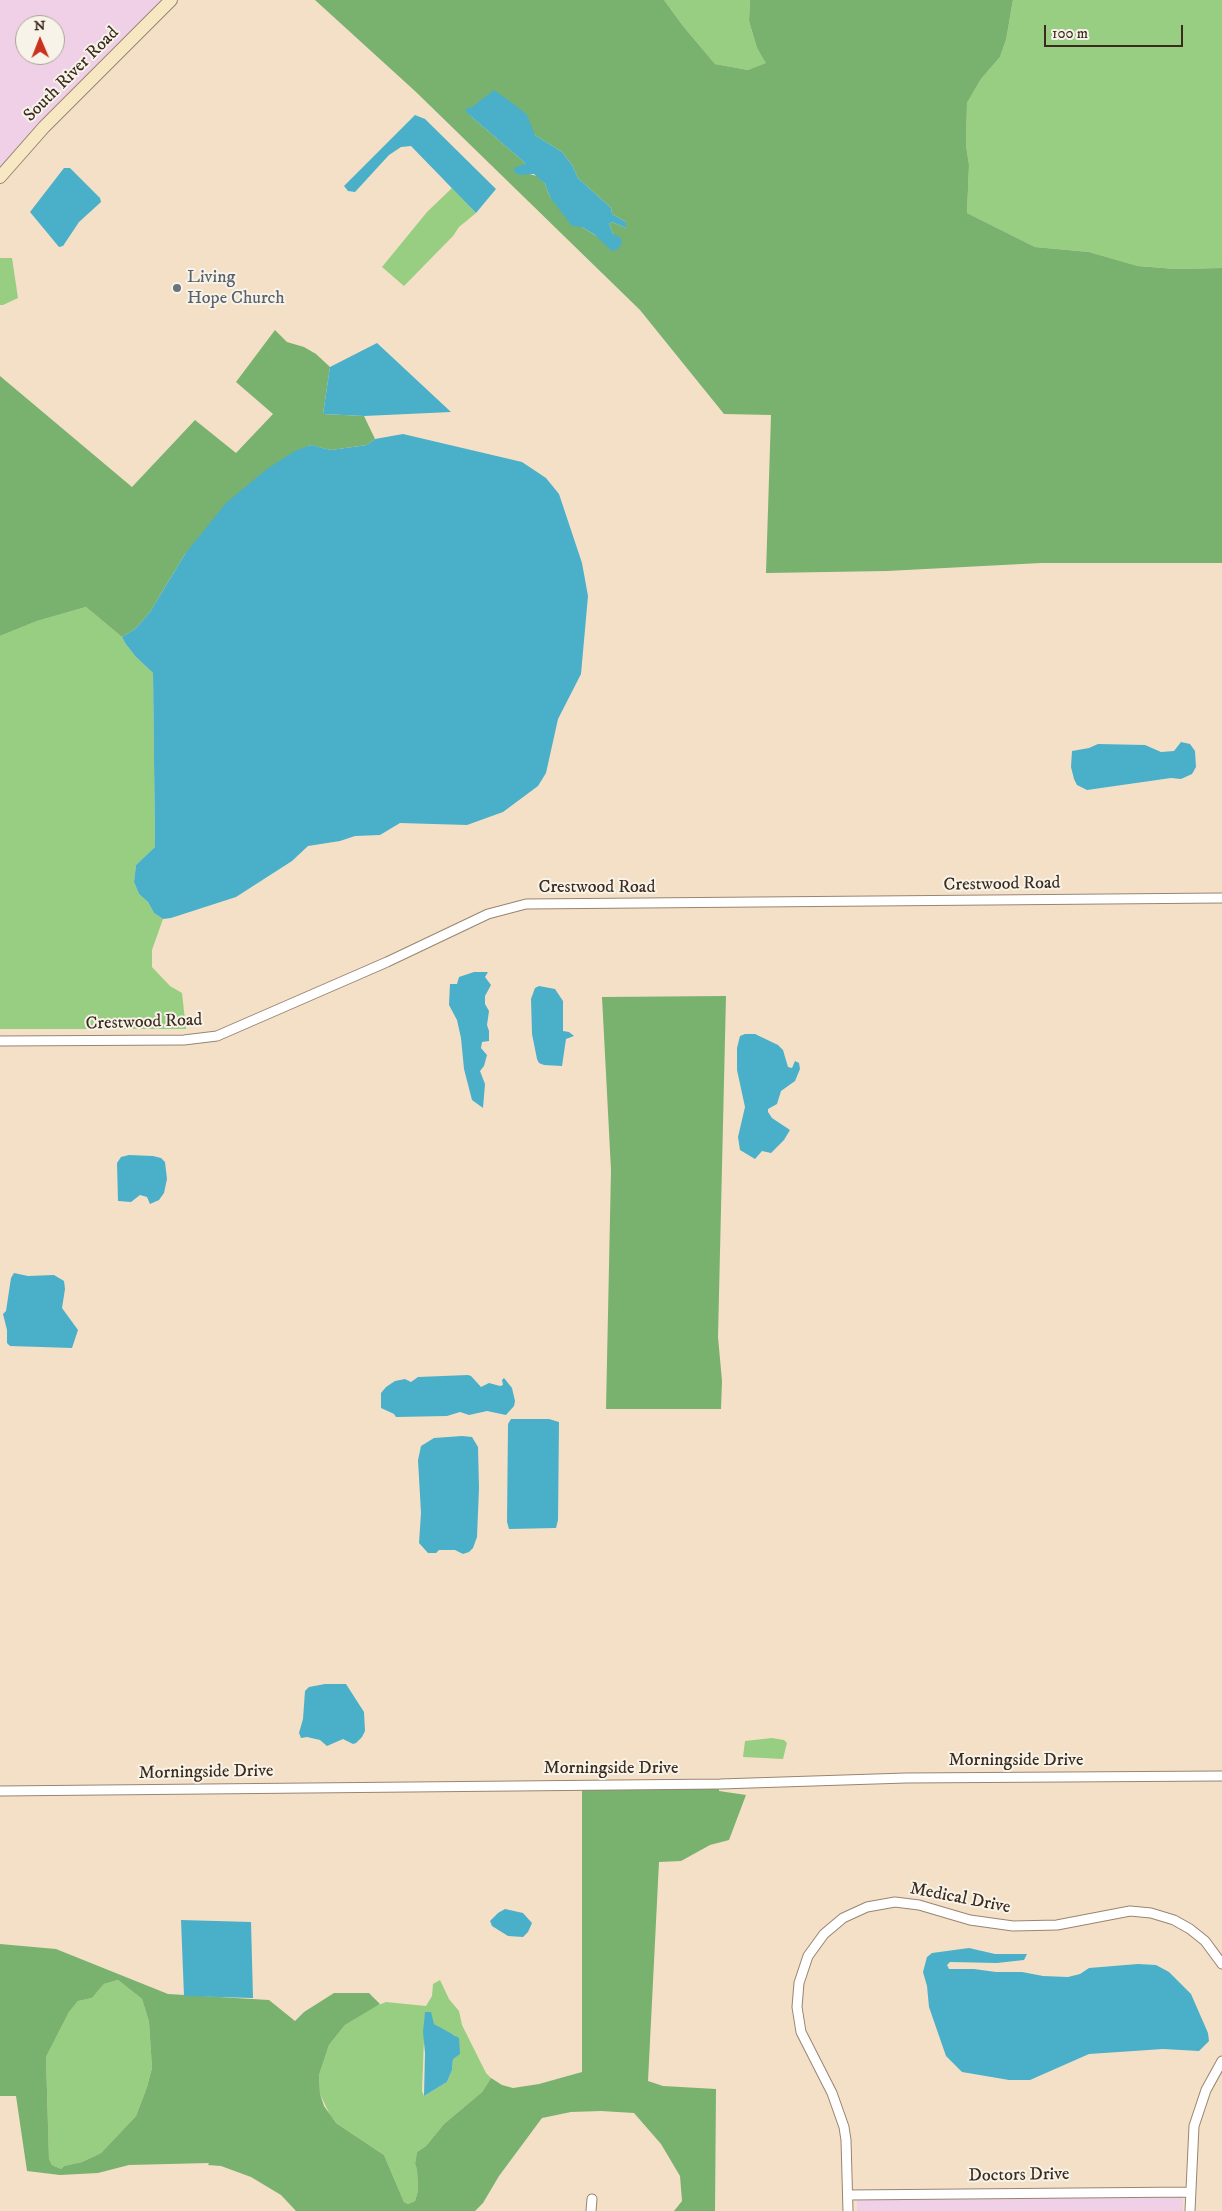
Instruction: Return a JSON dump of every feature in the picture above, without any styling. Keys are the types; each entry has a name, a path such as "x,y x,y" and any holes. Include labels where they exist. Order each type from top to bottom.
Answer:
{"main road":[{"name":"South River Road","path":"0,177 44,127 171,0"}],"street":[{"name":"Crestwood Road","path":"0,1041 184,1040 217,1036 364,972 488,914 526,904 1222,898"},
{"name":"Morningside Drive","path":"0,1791 722,1784 906,1778 1222,1776"},
{"name":"Medical Drive","path":"848,2211 846,2140 841,2120 832,2093 806,2046 801,2032 797,2008 799,1983 808,1956 824,1934 843,1918 867,1907 895,1902 919,1905 970,1920 1013,1926 1057,1925 1115,1913 1145,1912 1174,1920 1190,1928 1205,1941 1222,1964"},
{"path":"1190,2211 1194,2126 1206,2090 1222,2061"},
{"name":"Doctors Drive","path":"849,2195 1190,2192"},
{"path":"591,2211 592,2199"}],"shaded area":[{"path":"0,0 164,0 40,123 0,169"},
{"path":"1183,2195 1183,2211 857,2211 857,2199"}],"green space":[{"path":"315,0 664,0 715,64 748,70 766,63 757,48 749,21 750,0 1013,0 1006,40 1000,57 981,79 967,103 966,145 969,165 967,213 1035,247 1089,252 1138,266 1175,269 1222,268 1222,563 1041,563 887,571 766,573 771,415 724,414 640,310 416,92","holes":["466,108 529,121 531,131 562,152 572,165 578,178 611,208 612,214 626,222 626,228 612,222 609,224 613,234 605,244 601,239 582,227 550,197 545,184 537,176 529,174 524,162 473,118"]},
{"path":"664,0 750,0 749,21 757,48 767,63 748,70 715,64"},
{"path":"1013,0 1222,0 1222,268 1175,269 1138,266 1089,252 1035,247 967,213 969,165 966,145 967,103 981,79 1000,57 1006,40"},
{"path":"452,188 476,213 459,227 453,236 404,286 382,267 427,212"},
{"path":"0,258 12,258 18,298 3,305 0,305"},
{"path":"275,330 287,342 304,347 316,354 330,367 323,414 364,416 375,439 367,445 331,450 310,445 185,554 150,612 135,629 122,637 86,607 37,621 0,636 0,376 132,487 195,420 236,453 273,414 236,382"},
{"path":"86,607 122,637 136,657 153,673 155,847 136,865 134,882 139,894 148,902 154,913 163,919 152,950 152,967 170,986 182,993 186,1029 0,1029 0,636 37,621"},
{"path":"726,996 718,1337 722,1381 721,1409 606,1409 611,1170 602,997"},
{"path":"772,1738 784,1740 787,1743 783,1759 743,1757 745,1741"},
{"path":"613,1787 719,1788 719,1791 746,1795 729,1840 710,1845 681,1861 659,1862 648,2081 663,2086 716,2089 715,2211 674,2211 682,2201 680,2176 661,2144 634,2113 601,2111 571,2112 542,2118 499,2176 483,2203 475,2211 296,2211 281,2195 251,2177 221,2166 208,2165 209,2163 129,2165 98,2173 60,2175 27,2171 16,2096 0,2096 0,1944 56,1949 168,1994 269,2000 295,2021 304,2012 334,1993 369,1993 380,2004 345,2025 329,2045 319,2075 320,2094 324,2106 336,2123 384,2155 404,2202 408,2204 415,2201 418,2191 415,2164 417,2152 426,2146 444,2124 482,2092 491,2078 502,2085 513,2088 539,2084 582,2072 582,1790","holes":["118,1980 142,1999 149,2022 152,2068 136,2116 101,2153 82,2162 64,2166 61,2169 52,2165 49,2159 46,2057 69,2012 78,2001 92,1998 104,1984"]},
{"path":"118,1980 142,1999 149,2022 152,2068 147,2087 136,2116 101,2153 82,2162 64,2166 61,2169 52,2165 49,2159 46,2057 69,2012 78,2001 92,1998 104,1984"},
{"path":"440,1980 449,1999 459,2011 462,2025 486,2073 491,2078 482,2092 444,2124 426,2146 417,2152 415,2164 418,2191 415,2201 408,2204 404,2202 384,2155 336,2123 330,2115 320,2094 319,2075 329,2045 345,2025 386,2002 426,2006 432,1996 433,1984","holes":["425,2013 434,2024 449,2034 455,2035 452,2070 447,2082 424,2096 422,2091"]}],"water":[{"path":"494,90 527,115 535,135 562,152 572,165 578,178 611,208 612,214 626,222 626,228 612,222 609,224 613,234 621,238 622,243 618,249 612,251 595,235 582,227 572,226 550,197 545,184 534,174 520,175 514,172 514,168 525,164 524,162 466,112 466,108 471,108"},
{"path":"415,115 425,119 496,189 476,213 411,146 401,147 389,155 355,192 348,191 344,186"},
{"path":"64,168 70,168 100,198 101,202 79,222 63,246 59,247 30,212"},
{"path":"377,343 451,412 364,416 323,414 330,367"},
{"path":"403,434 522,462 546,478 559,494 582,563 588,596 581,674 558,719 546,773 538,786 503,812 467,825 400,823 380,835 355,836 340,841 308,846 292,861 236,897 163,919 154,913 148,902 139,894 134,882 136,865 155,847 153,673 136,657 122,637 135,629 150,612 185,554 226,503 267,469 295,451 311,445 331,450 367,445 375,439"},
{"path":"1181,742 1190,744 1195,751 1196,767 1192,774 1181,779 1171,778 1087,790 1077,785 1074,779 1071,767 1072,751 1089,748 1098,744 1145,745 1161,752 1174,751"},
{"path":"474,972 488,972 485,977 491,985 485,996 485,1004 489,1011 487,1025 489,1041 482,1042 481,1048 487,1055 484,1066 480,1071 485,1084 483,1108 472,1100 464,1069 457,1020 449,1005 450,984 457,984 459,977"},
{"path":"539,986 555,989 563,1001 563,1031 569,1032 574,1036 566,1039 562,1066 544,1065 539,1063 537,1059 532,1034 531,999 535,988"},
{"path":"755,1034 778,1045 783,1050 788,1067 792,1068 795,1061 799,1063 800,1069 795,1081 781,1091 777,1104 768,1109 772,1118 790,1130 784,1140 771,1153 762,1151 755,1159 740,1150 738,1137 745,1107 737,1070 737,1048 740,1036"},
{"path":"129,1155 153,1156 161,1158 165,1162 167,1179 164,1193 159,1200 150,1204 147,1197 140,1195 131,1202 118,1201 117,1163 121,1157"},
{"path":"14,1273 28,1276 54,1275 64,1281 65,1289 62,1308 78,1330 72,1348 10,1346 7,1343 7,1330 3,1314 6,1311 11,1278"},
{"path":"468,1375 481,1387 489,1383 503,1385 502,1380 504,1378 512,1388 515,1401 514,1406 506,1415 487,1411 469,1415 460,1412 447,1416 396,1417 394,1414 381,1408 381,1393 395,1381 405,1379 411,1382 418,1377"},
{"path":"511,1419 549,1419 559,1422 558,1520 556,1528 509,1529 507,1522 508,1424"},
{"path":"472,1437 478,1447 477,1537 473,1548 463,1554 455,1550 439,1550 436,1553 428,1553 419,1543 421,1513 418,1460 421,1446 434,1438"},
{"path":"325,1684 346,1684 364,1712 365,1731 356,1743 353,1744 343,1739 327,1746 320,1740 307,1737 301,1738 299,1733 303,1719 305,1691 309,1687"},
{"path":"505,1909 523,1913 532,1923 528,1932 523,1937 508,1936 492,1926 490,1921"},
{"path":"181,1920 251,1922 253,1998 184,1996"},
{"path":"969,1948 995,1954 1027,1954 1024,1960 997,1963 950,1962 947,1965 949,1969 1022,1972 1043,1976 1068,1977 1080,1974 1089,1968 1138,1964 1156,1965 1169,1972 1191,1994 1208,2033 1209,2041 1199,2051 1163,2049 1089,2054 1030,2080 1009,2080 962,2072 946,2056 929,2007 927,1986 923,1972 927,1957 932,1953"},
{"path":"425,2012 431,2012 434,2024 459,2038 460,2054 453,2059 452,2070 447,2082 424,2096 425,2053 423,2032"}],"place":[{"name":"Living Hope Church","path":"177,288"}]}
